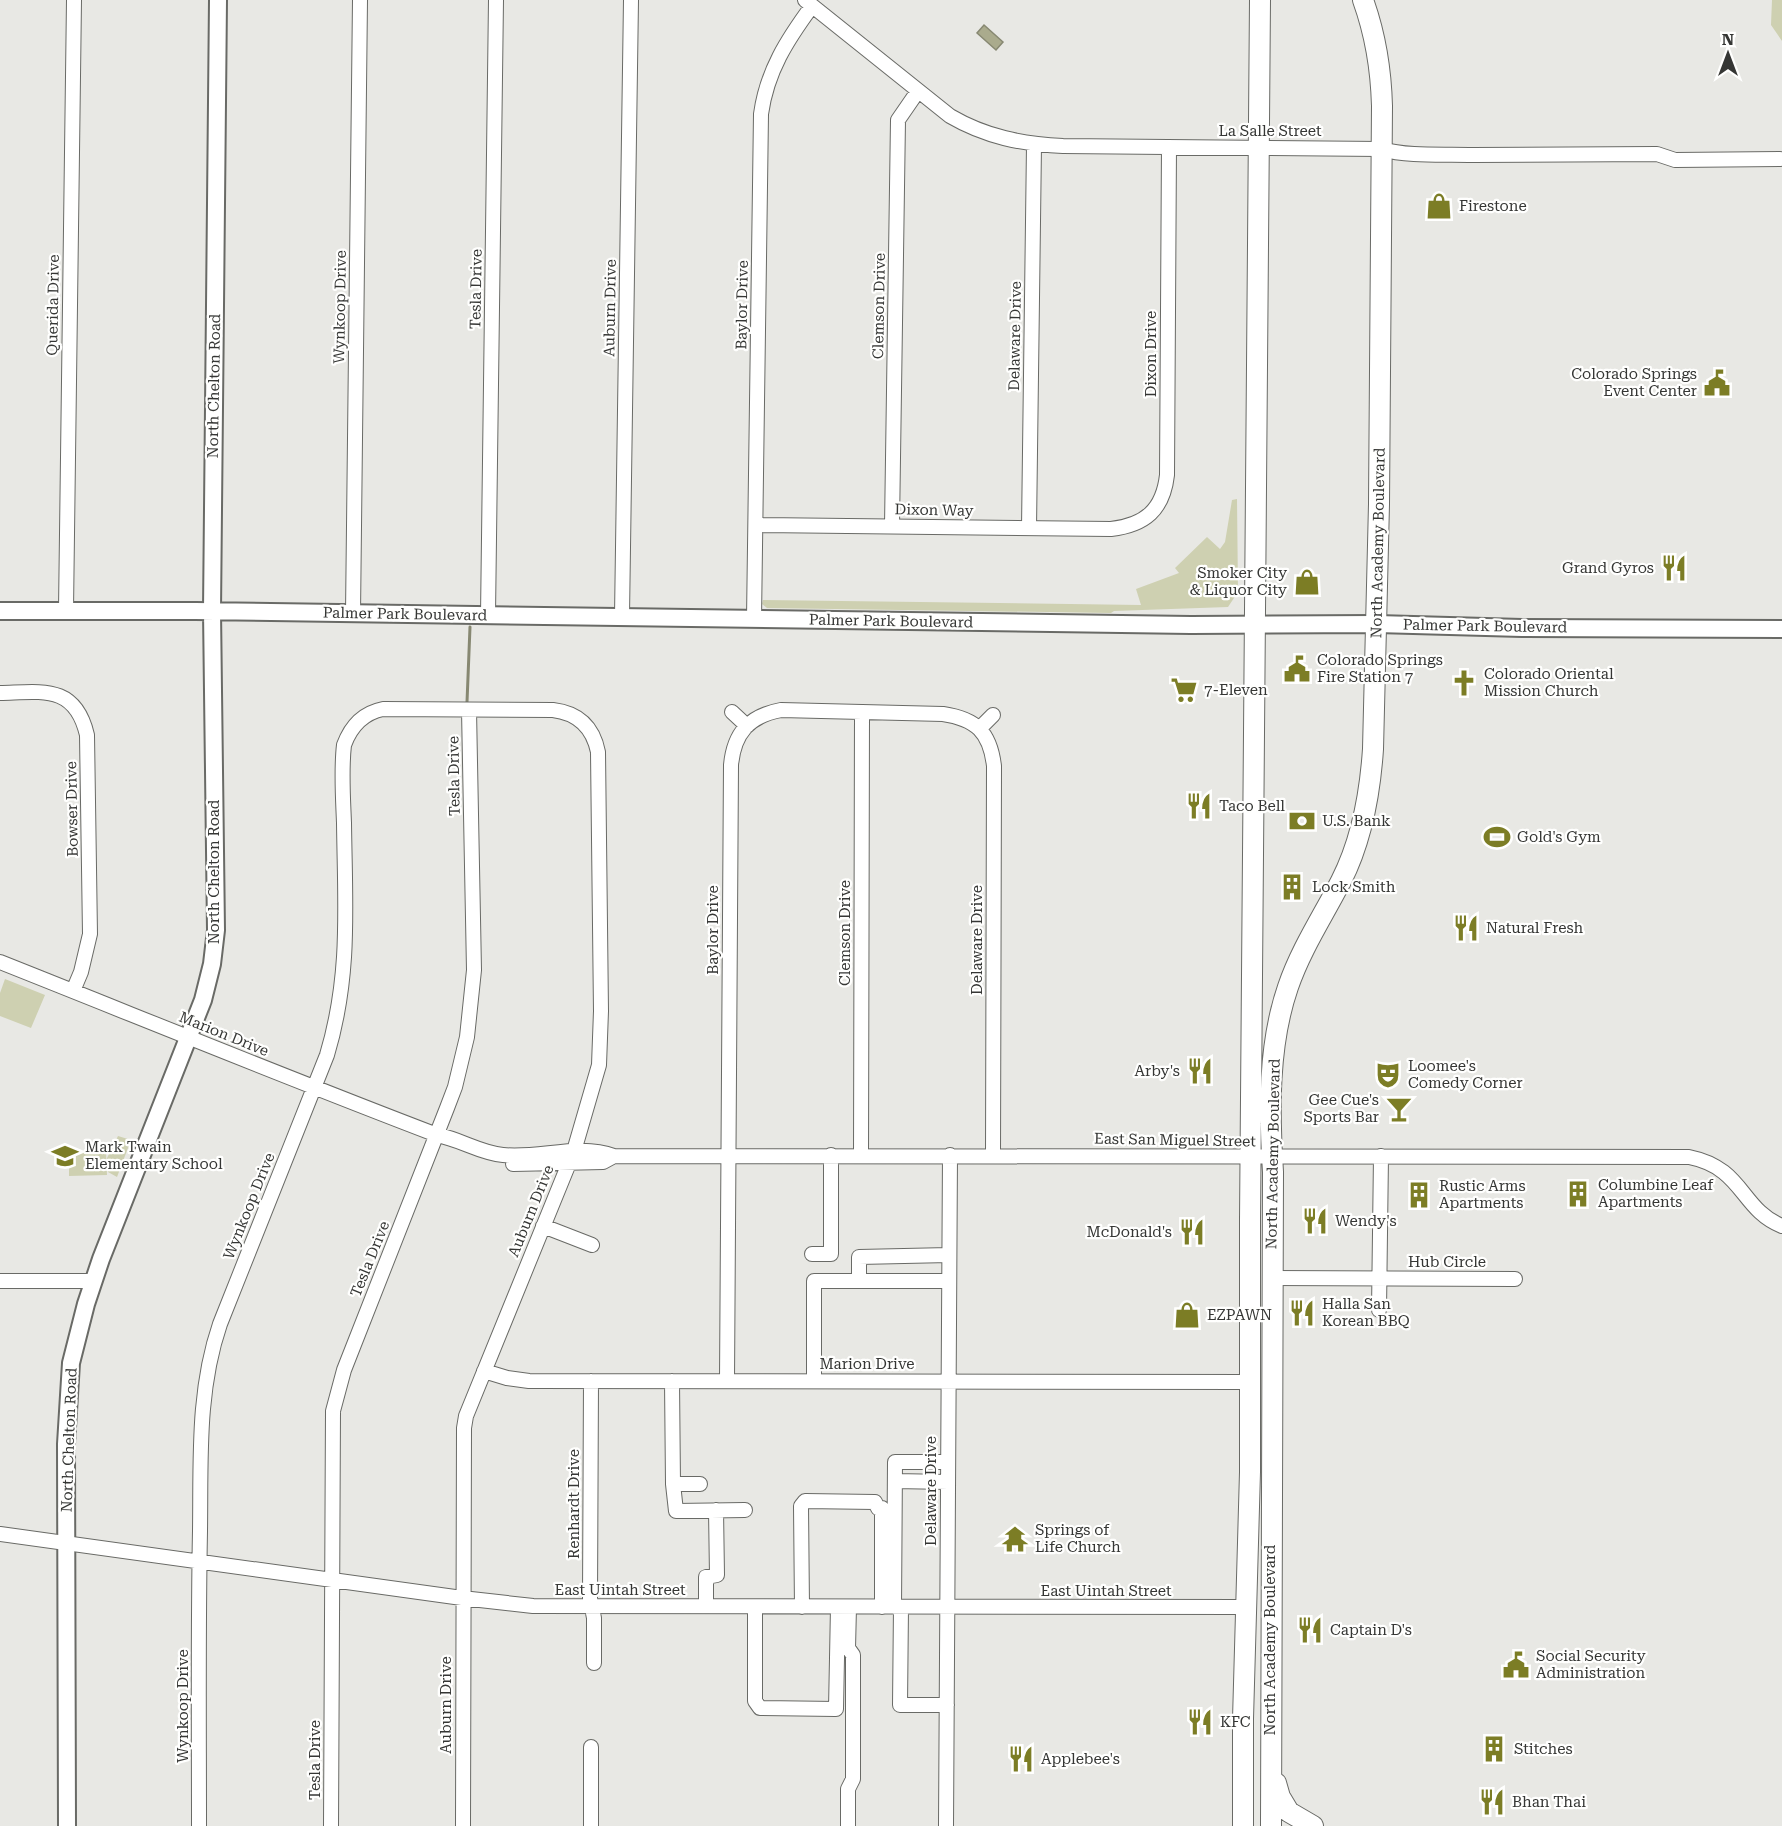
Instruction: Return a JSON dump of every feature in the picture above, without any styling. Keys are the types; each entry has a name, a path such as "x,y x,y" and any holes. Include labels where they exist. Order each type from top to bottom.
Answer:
{"highway":[{"name":"North Academy Boulevard","path":"1243,1826 1251,1382 1250,1221 1260,0"},
{"name":"North Academy Boulevard","path":"1271,1826 1274,1058 1281,1010 1297,963 1350,861 1370,785 1377,624 1381,67 1375,37 1363,0"},
{"path":"1270,1768 1284,1806 1296,1817 1313,1826"}],"main road":[{"name":"North Chelton Road","path":"67,1826 67,1414 71,1363 79,1326 93,1281 208,983 216,930 212,611 218,0"},
{"name":"Palmer Park Boulevard","path":"0,611 212,611 1254,625 1377,624 1534,628 1782,629"}],"street":[{"name":"Querida Drive","path":"66,610 74,0"},
{"name":"Wynkoop Drive","path":"352,614 360,0"},
{"name":"Tesla Drive","path":"488,615 496,0"},
{"name":"Auburn Drive","path":"622,616 631,0"},
{"name":"La Salle Street","path":"808,3 950,116 976,130 1034,145 1381,149 1416,154 1657,154 1675,160 1780,159"},
{"name":"Baylor Drive","path":"754,619 761,114 767,86 778,56 808,3"},
{"name":"Clemson Drive","path":"892,526 898,120 918,91"},
{"name":"Delaware Drive","path":"1029,528 1034,145"},
{"name":"Dixon Drive","path":"1111,529 1134,524 1145,518 1157,506 1165,491 1167,475 1169,147"},
{"name":"Dixon Way","path":"756,525 1111,529"},
{"name":"Bowser Drive","path":"0,693 42,692 64,696 77,708 85,724 91,921 85,958 73,991"},
{"name":"Wynkoop Drive","path":"200,1826 201,1416 208,1363 224,1314 314,1088 332,1036 341,997 346,944 343,754 347,736 358,721 375,710 469,710"},
{"name":"Tesla Drive","path":"331,1826 332,1426 335,1399 344,1370 455,1087 463,1055 472,996 474,947 469,710"},
{"name":"Auburn Drive","path":"463,1826 462,1598 466,1416 571,1157 599,1065 601,1011 598,752 596,742 581,720 563,711 469,710"},
{"path":"732,712 747,726 761,716 781,710 943,714 968,720 980,728 993,715"},
{"name":"Clemson Drive","path":"861,1155 862,712"},
{"name":"Baylor Drive","path":"728,1380 731,765 734,745 747,726"},
{"name":"Delaware Drive","path":"980,728 989,743 994,766 993,1155"},
{"name":"Marion Drive","path":"0,962 436,1135 449,1146 490,1161 506,1164 571,1157"},
{"name":"East San Miguel Street","path":"571,1157 603,1162 614,1156 831,1155 1252,1156 1272,1158 1689,1157 1703,1160 1721,1169 1738,1184 1761,1213 1782,1226"},
{"path":"812,1254 831,1254 831,1155"},
{"name":"Delaware Drive","path":"946,1826 950,1155"},
{"path":"1379,1310 1381,1156"},
{"path":"543,1226 592,1245"},
{"path":"859,1281 859,1257 949,1255"},
{"name":"Hub Circle","path":"1272,1278 1515,1279"},
{"path":"0,1281 93,1281"},
{"path":"813,1381 814,1281 948,1281"},
{"name":"Marion Drive","path":"484,1371 529,1382 728,1380 1251,1382"},
{"name":"Renhardt Drive","path":"591,1381 590,1598 594,1663"},
{"path":"672,1381 673,1484 676,1511 745,1510"},
{"path":"892,1607 895,1462 948,1462"},
{"path":"895,1481 948,1482"},
{"path":"673,1484 700,1484"},
{"path":"802,1607 801,1506 805,1501 875,1502 878,1508 882,1508 900,1705 947,1705"},
{"path":"706,1606 706,1577 717,1575 716,1510"},
{"name":"East Uintah Street","path":"0,1534 522,1605 592,1607 1246,1607"},
{"path":"756,1607 755,1701 760,1708 836,1709 843,1607"},
{"path":"843,1607 848,1648 853,1655 853,1779 848,1789 848,1826"},
{"path":"591,1747 591,1826"}],"shaded area":[{"path":"1772,0 1782,0 1782,41 1771,25"},
{"path":"984,25 1003,42 996,50 977,33"},
{"path":"1237,499 1238,592 1228,607 1114,611 1111,613 767,608 762,604 763,600 1141,605 1136,589 1179,573 1175,568 1207,537 1220,549 1225,542 1232,500"},
{"path":"5,979 45,995 31,1028 0,1016 0,993"},
{"path":"118,1136 131,1140 117,1177 108,1172 107,1158"},
{"path":"106,1152 107,1175 69,1176 69,1153"}],"waterway":[{"path":"467,702 470,627"}],"place":[{"name":"Firestone","path":"1439,206"},
{"name":"Colorado Springs Event Center","path":"1717,383"},
{"name":"Grand Gyros","path":"1674,568"},
{"name":"Smoker City & Liquor City","path":"1307,582"},
{"name":"Colorado Springs Fire Station 7","path":"1297,669"},
{"name":"Colorado Oriental Mission Church","path":"1464,683"},
{"name":"7-Eleven","path":"1184,690"},
{"name":"Taco Bell","path":"1199,806"},
{"name":"U.S. Bank","path":"1302,821"},
{"name":"Gold's Gym","path":"1497,837"},
{"name":"Lock Smith","path":"1292,887"},
{"name":"Natural Fresh","path":"1466,928"},
{"name":"Arby's","path":"1200,1071"},
{"name":"Loomee's Comedy Corner","path":"1388,1075"},
{"name":"Gee Cue's Sports Bar","path":"1399,1109"},
{"name":"Mark Twain Elementary School","path":"65,1156"},
{"name":"Columbine Leaf Apartments","path":"1578,1194"},
{"name":"Rustic Arms Apartments","path":"1419,1195"},
{"name":"Wendy's","path":"1315,1221"},
{"name":"McDonald's","path":"1192,1232"},
{"name":"Halla San Korean BBQ","path":"1302,1313"},
{"name":"EZPAWN","path":"1187,1315"},
{"name":"Springs of Life Church","path":"1015,1539"},
{"name":"Captain D's","path":"1310,1630"},
{"name":"Social Security Administration","path":"1516,1665"},
{"name":"KFC","path":"1200,1722"},
{"name":"Stitches","path":"1494,1749"},
{"name":"Applebee's","path":"1021,1759"},
{"name":"Bhan Thai","path":"1492,1802"}]}
